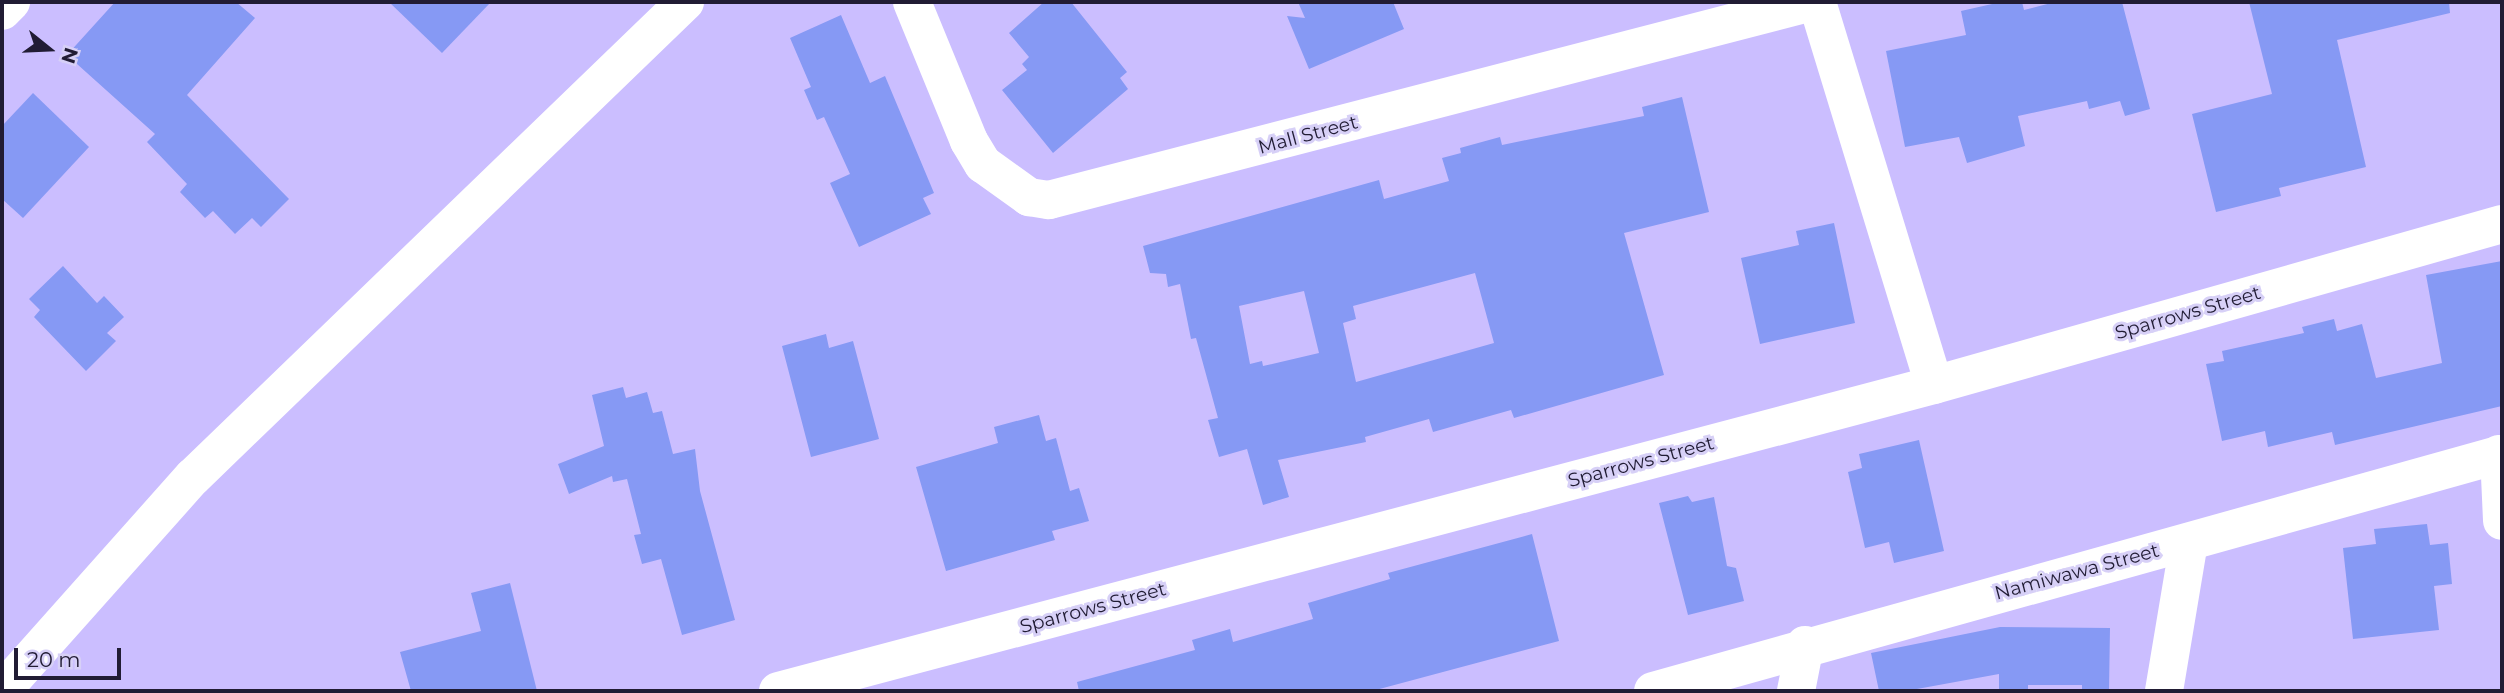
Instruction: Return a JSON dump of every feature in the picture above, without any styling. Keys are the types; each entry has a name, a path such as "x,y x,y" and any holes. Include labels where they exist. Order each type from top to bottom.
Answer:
{"street":[{"path":"2,11 11,2"},
{"path":"11,688 193,477 685,2"},
{"name":"Mall Street","path":"912,2 969,141 984,164 1029,197 1049,200 1814,2"},
{"path":"1814,2 1934,385"},
{"name":"Sparrows Street","path":"778,691 1934,385 2502,224"},
{"path":"2501,454 2502,521"},
{"name":"Namiwawa Street","path":"1653,691 1805,645 2189,542 2501,454"},
{"path":"2164,691 2189,542"},
{"path":"1796,691 1805,645"}],"building":[{"path":"115,2 236,2 255,18 187,95 289,199 261,227 252,218 235,234 213,211 205,218 180,192 187,184 147,142 155,134 67,55"},
{"path":"389,2 491,2 442,53"},
{"path":"1044,2 1071,2 1127,72 1120,78 1128,89 1053,153 1002,90 1027,70 1022,64 1029,57 1009,33"},
{"path":"1298,2 1393,2 1404,29 1309,69 1287,16 1305,18"},
{"path":"2001,2 2022,2 2024,10 2055,2 2122,2 2150,109 2125,116 2120,101 2089,109 2087,101 2018,116 2025,146 1967,163 1959,137 1905,147 1886,51 1966,35 1961,11"},
{"path":"2249,2 2449,2 2450,13 2337,40 2366,167 2279,188 2281,196 2216,212 2192,114 2272,94"},
{"path":"841,15 870,83 885,76 934,193 923,198 931,214 859,247 830,183 850,174 824,117 817,120 804,90 811,87 790,38"},
{"path":"33,93 89,147 23,218 2,199 2,126"},
{"path":"1682,97 1709,212 1624,233 1664,375 1514,418 1511,410 1433,432 1429,419 1365,437 1366,442 1278,460 1289,497 1263,505 1247,449 1219,457 1208,420 1218,418 1196,338 1191,339 1180,284 1168,287 1166,274 1150,273 1143,246 1379,180 1384,199 1449,181 1442,158 1461,153 1460,148 1500,137 1502,145 1644,116 1642,107","holes":["1475,273 1494,343 1356,382 1343,323 1356,319 1353,306","1304,291 1319,353 1263,366 1262,361 1250,364 1239,306"]},
{"path":"1834,223 1855,323 1760,344 1741,258 1799,245 1796,231"},
{"path":"2502,261 2502,406 2335,445 2332,432 2268,447 2265,431 2222,441 2206,364 2224,361 2222,351 2304,333 2302,327 2334,319 2337,331 2362,324 2376,378 2442,363 2426,275"},
{"path":"63,266 97,303 104,296 124,317 107,333 116,341 86,371 34,317 40,310 29,299"},
{"path":"826,334 829,348 853,341 879,439 811,457 782,346"},
{"path":"623,387 626,398 647,392 653,413 662,411 673,454 695,449 700,491 735,620 682,635 661,559 642,564 634,535 641,534 627,479 613,482 612,476 569,494 558,464 604,446 592,395"},
{"path":"1039,415 1046,441 1056,438 1070,491 1079,488 1089,521 1052,531 1055,540 946,571 916,467 998,443 994,427"},
{"path":"1919,440 1944,551 1894,563 1889,542 1865,548 1848,472 1862,468 1859,454"},
{"path":"1688,496 1692,502 1714,497 1727,566 1736,568 1744,601 1688,615 1659,503"},
{"path":"2427,524 2430,545 2448,543 2452,584 2434,586 2439,630 2353,639 2343,548 2376,544 2374,529"},
{"path":"1532,534 1559,641 1372,691 1079,691 1077,682 1195,650 1192,640 1230,629 1233,642 1313,619 1308,603 1390,579 1388,573"},
{"path":"510,583 537,691 411,691 400,652 481,631 471,593"},
{"path":"2000,627 2110,628 2109,691 2082,691 2082,685 2028,685 2028,691 1999,691 1999,674 1906,691 1879,691 1871,653"}]}
